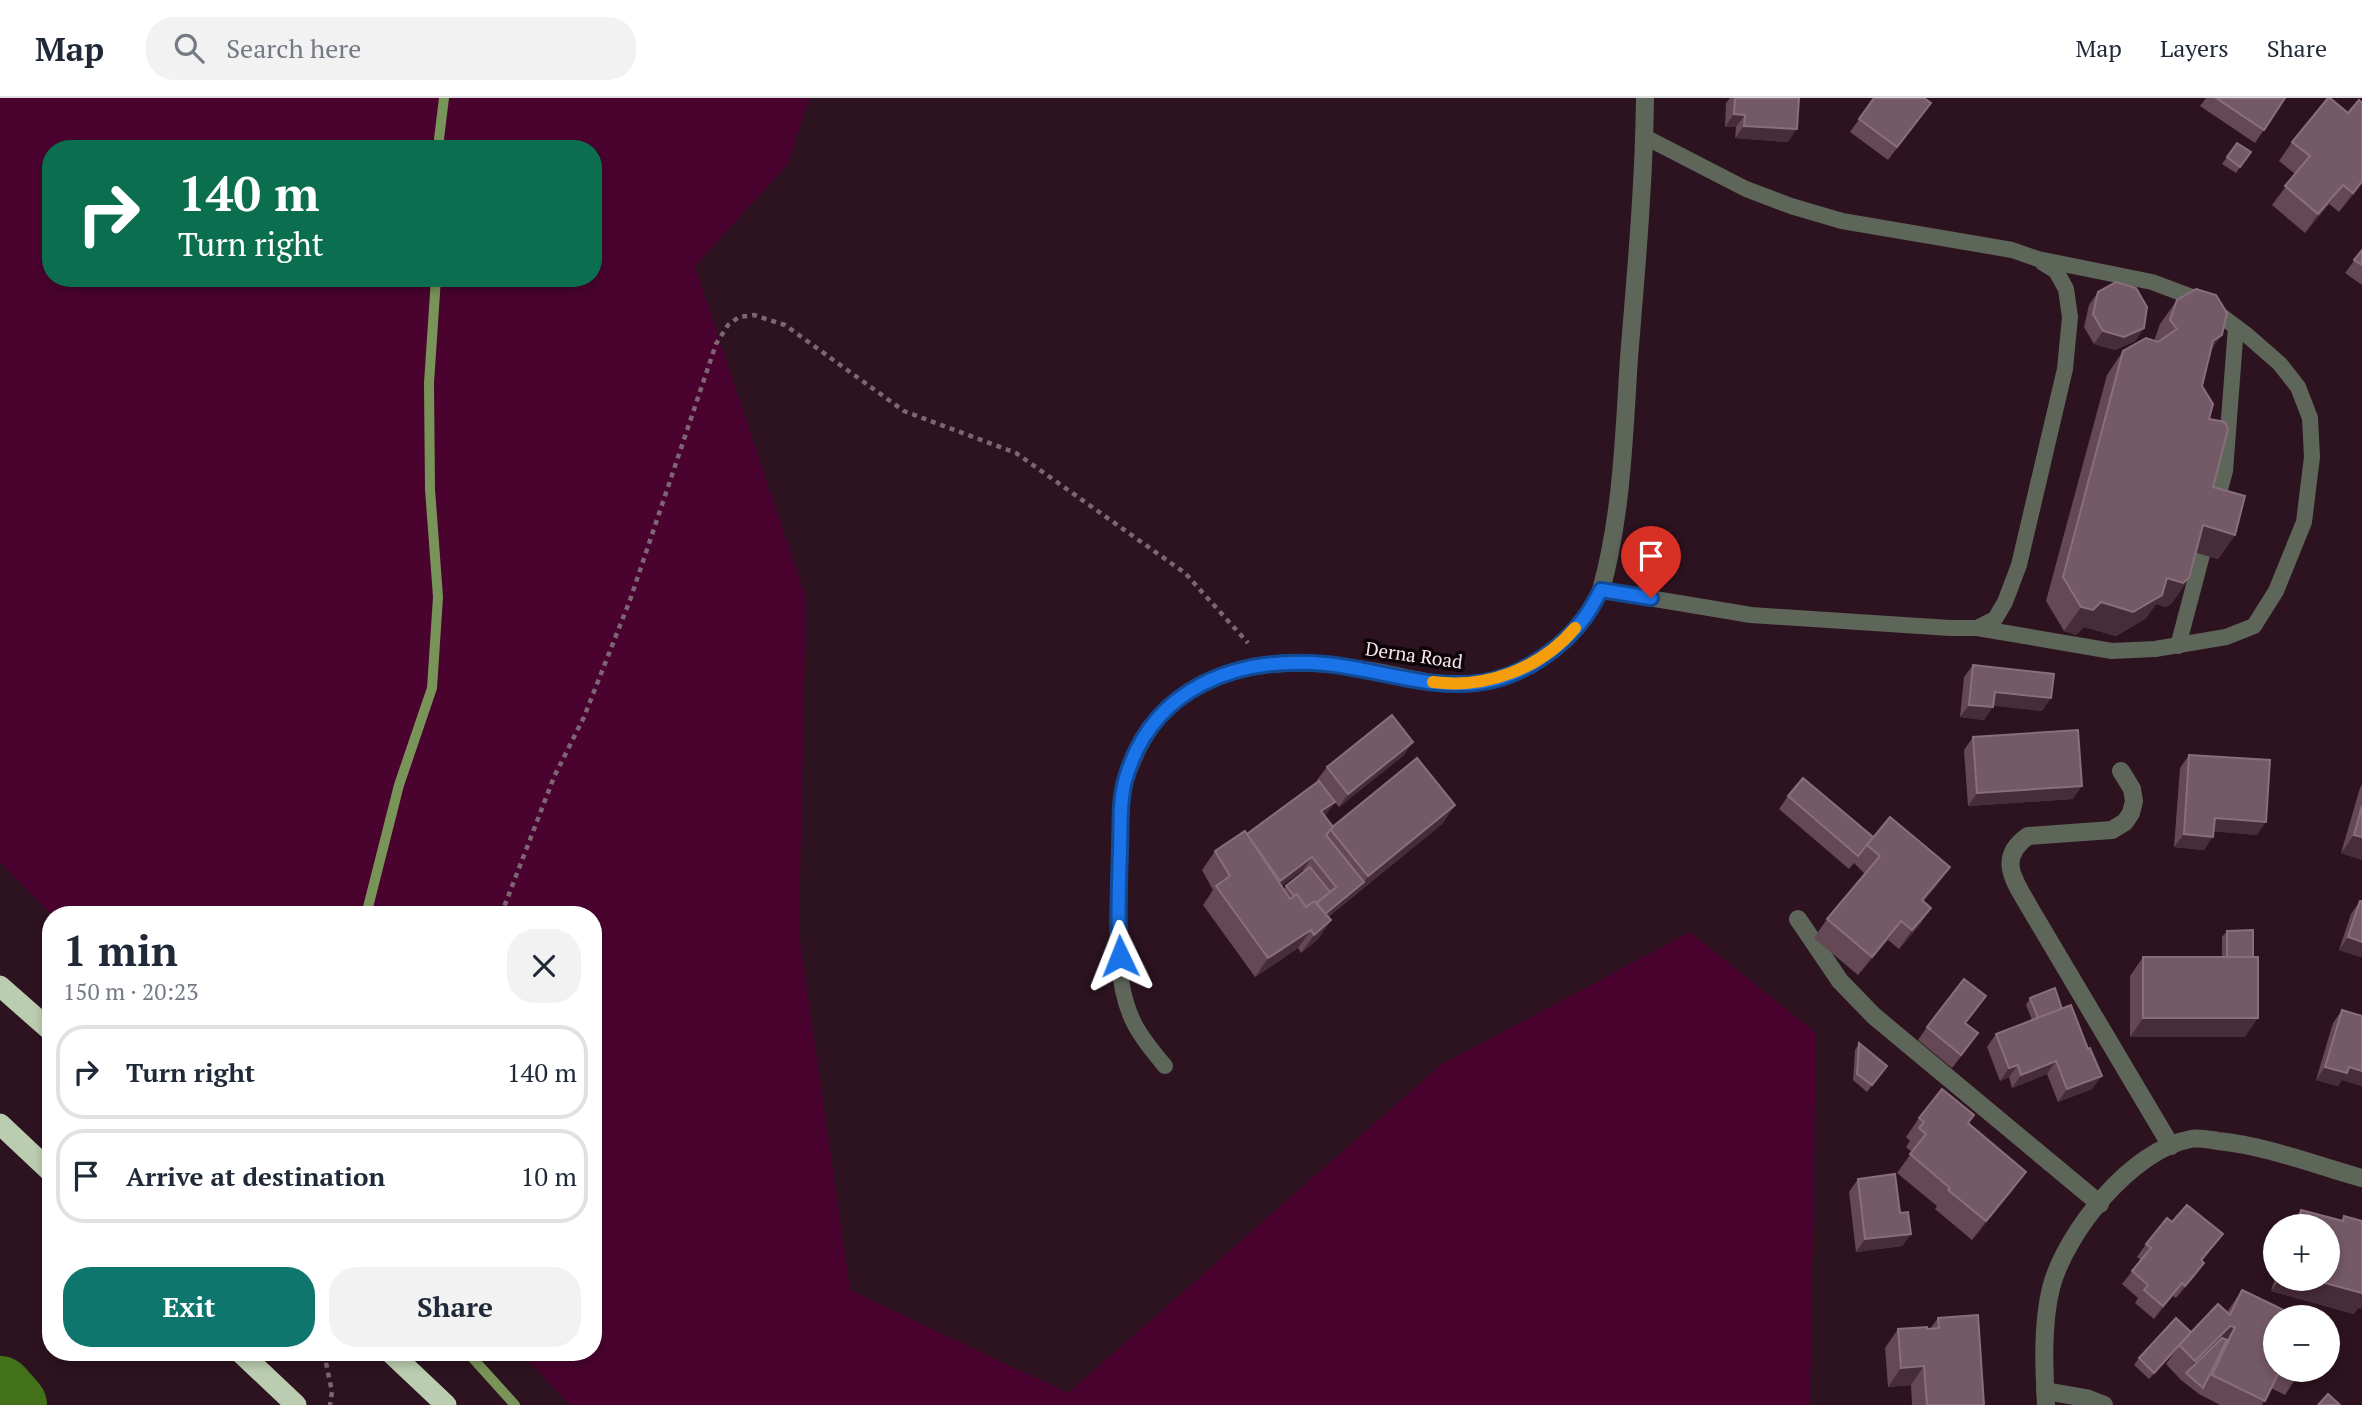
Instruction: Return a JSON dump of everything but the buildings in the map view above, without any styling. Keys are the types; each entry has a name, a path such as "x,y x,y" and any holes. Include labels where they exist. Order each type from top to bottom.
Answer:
{"highway":[{"path":"0,986 42,1023"},
{"path":"0,1124 42,1164"},
{"path":"249,1361 296,1405"},
{"path":"399,1361 446,1405"}],"street":[{"name":"Derna Road","path":"1601,590 1609,563 1622,455 1645,138 1645,98"},
{"path":"2122,771 2132,789 2134,801 2125,822 2112,830 2028,836 2019,842 2010,862 2012,875 2031,910 2171,1146"},
{"path":"1798,919 1840,981 1874,1016 2100,1203"},
{"path":"2104,1405 2086,1398 2045,1398 2046,1326 2050,1292 2057,1266 2078,1231 2100,1203 2139,1164 2171,1146 2193,1138 2241,1143 2362,1178"}],"lane":[{"path":"1601,590 1751,615 1977,628 2112,651 2178,646 2226,637 2253,626 2276,591 2304,522 2312,457 2311,418 2298,387 2280,365 2200,300 2152,282 2038,259 2012,250 1842,221 1746,189 1645,138"},
{"path":"1977,628 1995,619 2005,603 2019,565 2065,369 2070,317 2066,289 2056,271 2038,259"},
{"path":"2178,646 2225,471 2236,327"},
{"name":"Derna Road","path":"1165,1066 1133,1023 1121,976 1118,936 1121,812 1125,781 1149,728 1164,710 1183,694 1206,682 1231,672 1264,664 1325,664 1454,685 1486,682 1520,670 1567,638 1585,618 1601,590"}],"path":[{"path":"504,906 554,777 584,716 630,600 716,344 728,325 739,317 754,316 785,325 904,411 1016,453 1185,573 1264,664"},
{"path":"326,1361 332,1392 330,1405"}],"shaded area":[{"path":"0,98 810,98 787,165 695,266 806,598 799,934 850,1290 1068,1393 1441,1065 1690,932 1816,1033 1810,1405 570,1405 529,1361 602,1361 602,906 43,906 0,862"}],"waterway":[{"path":"439,140 444,98"},
{"path":"368,906 399,785 432,688 438,597 430,489 429,383 435,287"},
{"path":"475,1361 515,1405"},
{"path":"0,1389 14,1405"}],"slow traffic":[{"path":"1433,682 1454,685 1486,682 1520,670 1550,651 1575,628"}],"route":[{"path":"1120,956 1118,936 1121,812 1125,781 1149,728 1164,710 1183,694 1231,672 1264,664 1325,664 1454,685 1486,682 1520,670 1567,638 1585,618 1601,590 1651,598"}]}
